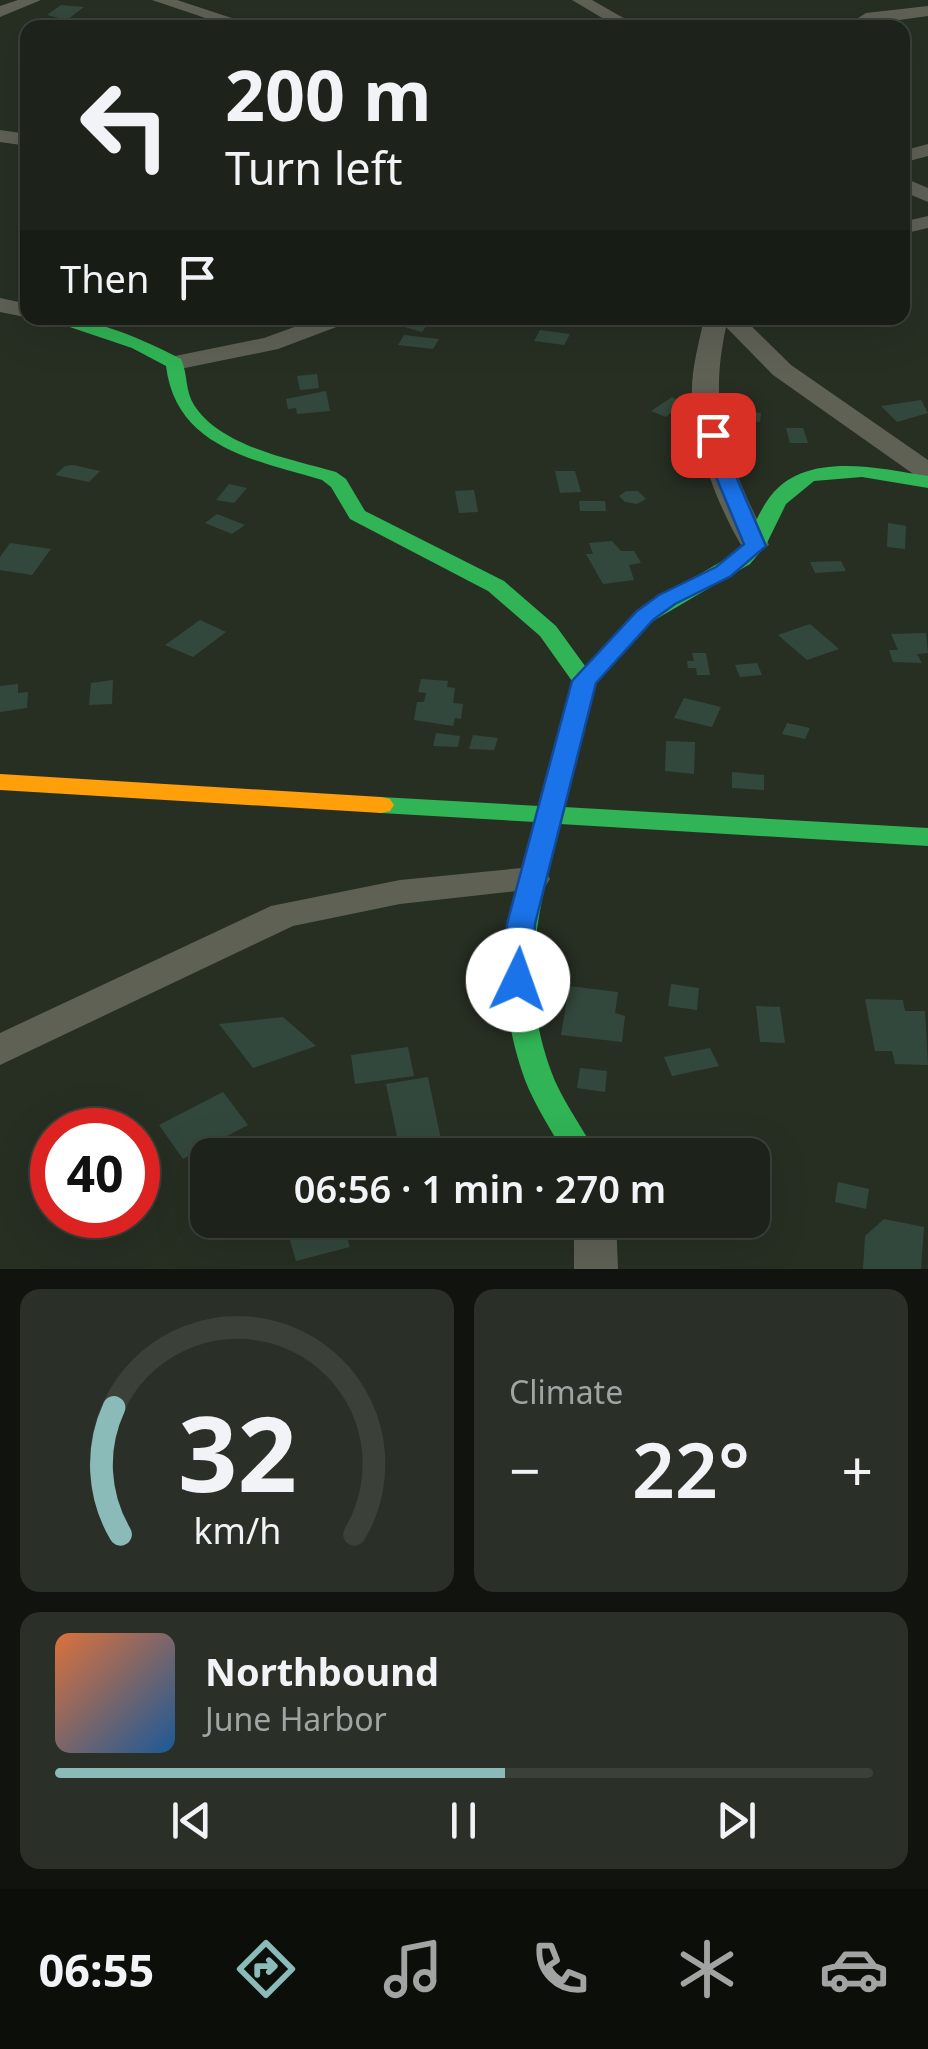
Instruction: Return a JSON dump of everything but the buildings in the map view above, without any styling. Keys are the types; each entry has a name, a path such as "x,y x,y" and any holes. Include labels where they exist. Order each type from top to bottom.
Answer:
{"street":[{"path":"0,12 33,0"},
{"path":"160,0 227,20"},
{"path":"580,0 619,20"},
{"path":"866,20 928,11"},
{"path":"75,325 138,344 175,363 270,344 320,325"},
{"path":"715,325 704,375 707,410 719,460 755,546"},
{"path":"737,325 782,370 928,472"},
{"path":"175,363 183,402 194,416 238,444 328,476 339,483 352,509 366,521 496,586 548,631 584,681"},
{"path":"572,1138 541,1083 525,1031 518,980 521,924 584,681 645,616 667,600 724,572 755,546 776,501 809,476 862,471 928,482"},
{"path":"0,782 928,837"},
{"path":"0,1050 284,915 400,892 532,879"},
{"path":"596,1238 596,1269"}],"traffic: fast":[{"path":"75,325 138,344 175,363 183,402 209,430 248,450 329,476 339,483 357,515 496,586 548,631 584,681"},
{"path":"572,1138 541,1083 525,1031 518,980 521,924 584,681 645,616 742,559 755,545 777,501 809,476 862,471 928,482"},
{"path":"381,805 928,837"}],"traffic: slow":[{"path":"0,782 381,805"}],"route":[{"path":"518,980 521,924 584,681 645,616 667,600 724,572 755,546 719,460 713,435"}]}
